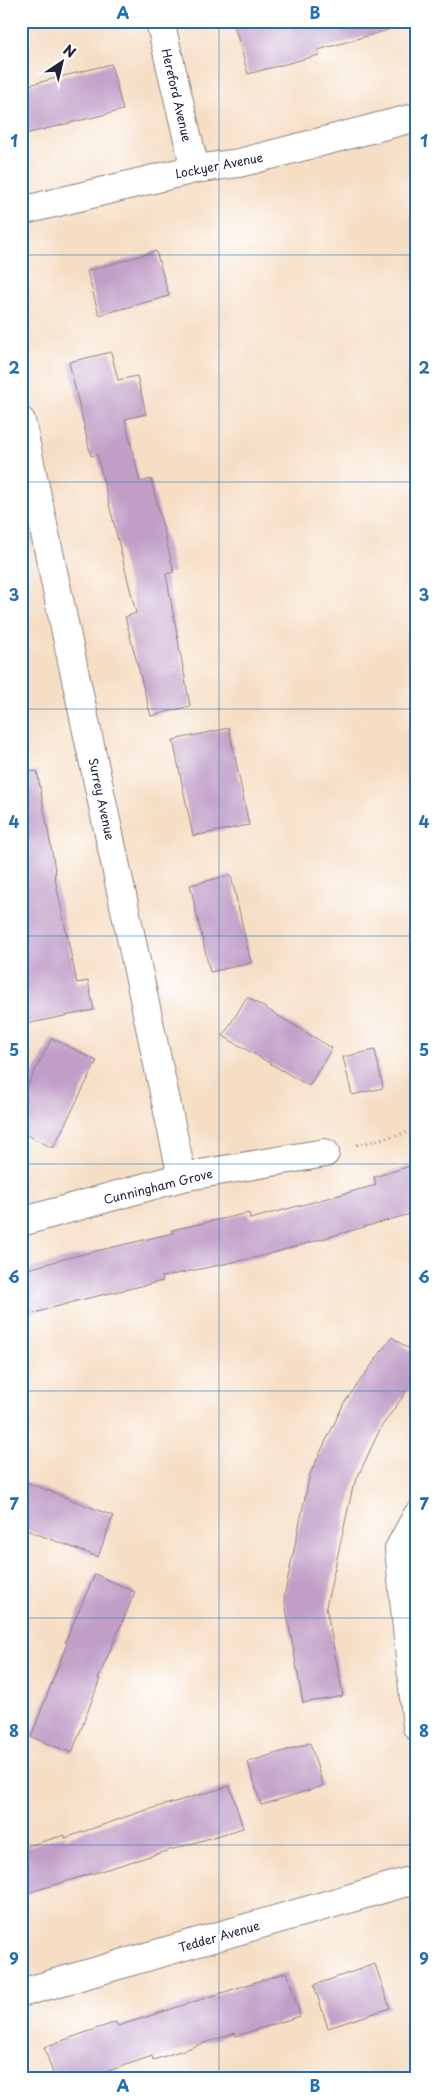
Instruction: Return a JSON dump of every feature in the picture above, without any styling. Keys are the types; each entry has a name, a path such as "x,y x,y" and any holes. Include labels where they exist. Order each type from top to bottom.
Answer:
{"street":[{"name":"Hereford Avenue","path":"160,21 195,169"},
{"name":"Lockyer Avenue","path":"21,211 195,169 239,163 417,117"},
{"name":"Surrey Avenue","path":"21,421 182,1177"},
{"name":"Cunningham Grove","path":"21,1222 182,1177 325,1153"},
{"path":"417,1516 399,1549 417,1727"},
{"name":"Tedder Avenue","path":"21,1993 417,1879"}],"path":[{"path":"325,1153 417,1130"}],"building":[{"path":"233,21 387,21 388,30 318,50 319,55 248,74"},
{"path":"111,64 123,110 25,134 21,118 21,87"},
{"path":"156,251 169,296 99,315 87,271"},
{"path":"111,352 118,380 137,376 146,414 125,419 140,482 151,479 174,572 166,574 190,706 151,716 125,617 136,613 97,455 91,456 69,362"},
{"path":"229,728 249,825 193,836 173,740"},
{"path":"37,771 56,874 54,874 77,983 88,981 94,1010 21,1025 21,773"},
{"path":"231,875 251,963 210,972 190,885"},
{"path":"247,997 332,1048 309,1086 223,1036"},
{"path":"52,1038 97,1061 53,1148 21,1132 21,1098"},
{"path":"375,1050 383,1088 352,1095 343,1057"},
{"path":"417,1164 417,1212 262,1256 162,1277 163,1281 80,1300 21,1317 21,1271 173,1233 172,1230 249,1213 250,1219 376,1185 374,1177"},
{"path":"392,1337 417,1355 417,1377 381,1427 353,1487 326,1607 343,1696 303,1703 284,1597 310,1474 344,1403"},
{"path":"21,1480 113,1516 98,1557 21,1528"},
{"path":"95,1574 135,1592 98,1679 100,1679 72,1753 31,1737 67,1643 65,1642"},
{"path":"310,1743 323,1786 261,1805 248,1762"},
{"path":"230,1786 243,1828 21,1895 21,1848 65,1835 65,1838 140,1812"},
{"path":"375,1964 390,2008 328,2028 314,1985"},
{"path":"287,1972 300,2016 236,2036 235,2033 153,2060 152,2056 86,2079 55,2079 44,2047 116,2022 118,2026"}]}
